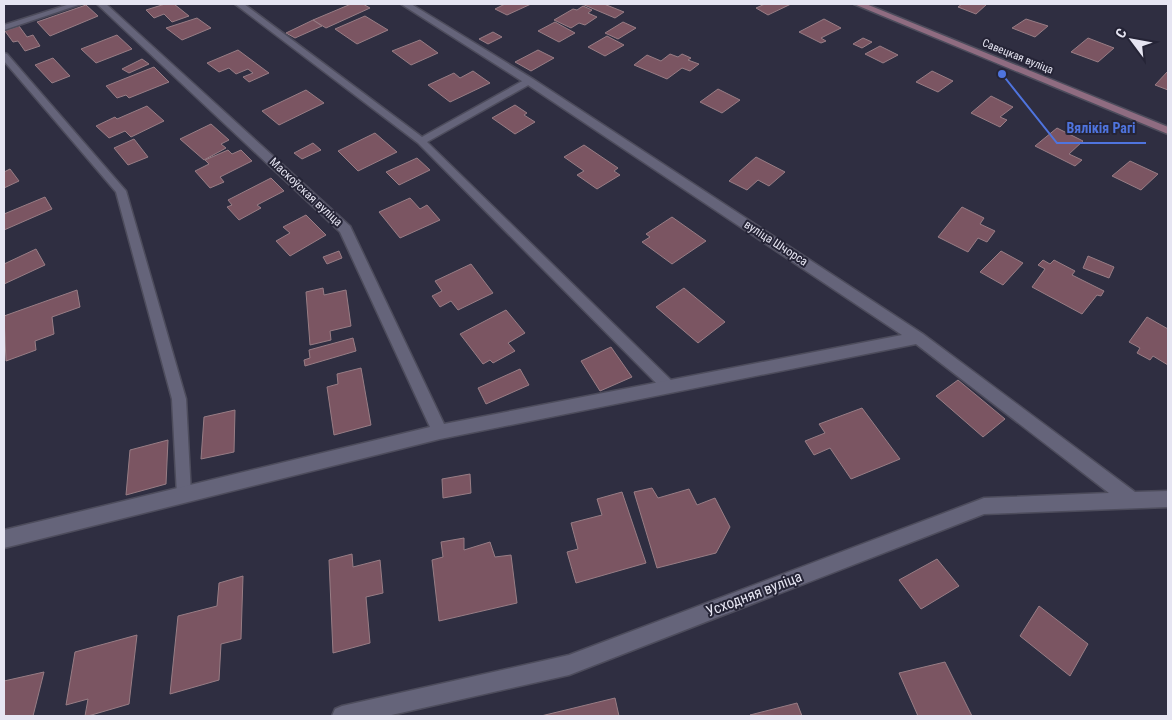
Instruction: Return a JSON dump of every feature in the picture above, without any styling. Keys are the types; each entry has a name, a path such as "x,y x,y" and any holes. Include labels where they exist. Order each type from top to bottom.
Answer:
{"main road":[{"name":"Савецкая вуліца","path":"859,4 1168,131"}],"street":[{"name":"Маскоўская вуліца","path":"101,4 345,229 440,432"},
{"name":"вуліца Шчорса","path":"405,4 529,81 918,338 1133,501"},
{"path":"4,540 440,432 918,338"},
{"name":"Усходняя вуліца","path":"342,716 569,665 984,506 1168,499"}],"lane":[{"path":"4,28 77,4"},
{"path":"239,4 421,141 668,387"},
{"path":"4,56 121,191 179,399 184,495"},
{"path":"421,141 529,81"}],"building":[{"path":"165,4 174,4 189,16 172,22 164,14 154,18 146,10"},
{"path":"351,4 363,4 370,8 326,28 313,20"},
{"path":"505,4 531,4 507,15 495,9"},
{"path":"582,4 604,4 624,12 615,18"},
{"path":"765,4 791,4 768,15 756,8"},
{"path":"962,4 987,4 976,14 958,7"},
{"path":"86,5 98,16 50,36 37,22"},
{"path":"583,6 592,10 588,13 597,17 585,25 579,23 571,28 554,20 573,9 577,10"},
{"path":"365,16 388,30 357,44 335,29"},
{"path":"197,18 211,28 182,40 166,28"},
{"path":"824,19 841,28 821,38 826,41 821,43 799,32"},
{"path":"1026,19 1048,26 1035,37 1012,28"},
{"path":"313,20 322,26 295,38 286,33"},
{"path":"555,22 575,33 559,42 538,31"},
{"path":"623,22 636,28 618,39 605,33"},
{"path":"19,26 27,37 33,35 40,46 25,51 18,41 13,42 5,31"},
{"path":"493,32 502,37 488,44 479,39"},
{"path":"117,35 132,49 96,63 81,49"},
{"path":"607,36 624,45 605,56 588,47"},
{"path":"863,38 872,42 862,48 853,44"},
{"path":"1088,38 1114,48 1098,62 1071,52"},
{"path":"420,40 438,53 411,65 392,51"},
{"path":"880,46 898,55 883,63 865,54"},
{"path":"238,50 269,73 249,82 243,77 253,73 248,69 236,74 229,68 219,72 207,63"},
{"path":"538,50 554,58 531,71 515,62"},
{"path":"670,54 678,57 682,54 691,58 688,60 699,64 690,71 682,68 667,79 634,65 647,55 661,61"},
{"path":"53,58 70,76 52,83 35,65"},
{"path":"142,59 149,64 129,73 122,69"},
{"path":"154,67 169,82 129,98 126,95 117,98 106,86"},
{"path":"473,71 490,83 450,102 428,85 454,73 460,78"},
{"path":"932,71 953,81 938,92 916,82"},
{"path":"1168,71 1168,90 1155,85"},
{"path":"718,89 740,100 722,113 700,102"},
{"path":"306,90 324,103 279,125 262,111"},
{"path":"991,96 1013,107 1000,117 1007,120 1000,127 971,113"},
{"path":"515,105 527,113 524,115 535,122 515,134 492,118"},
{"path":"147,106 164,121 131,137 125,131 109,138 96,126 115,117 117,119"},
{"path":"211,124 229,140 221,144 226,148 204,160 180,139"},
{"path":"1057,128 1083,141 1069,154 1082,160 1075,166 1035,146"},
{"path":"375,133 397,152 358,171 338,151"},
{"path":"134,139 148,157 128,165 114,148"},
{"path":"313,143 321,150 302,159 294,153"},
{"path":"584,145 618,168 614,171 620,175 597,189 577,175 584,171 564,157"},
{"path":"228,150 232,154 241,150 252,161 220,177 224,182 210,188 195,171 209,164 205,160"},
{"path":"756,157 785,172 769,186 758,180 747,190 729,181"},
{"path":"417,158 430,170 399,185 386,172"},
{"path":"1130,161 1158,174 1141,190 1112,176"},
{"path":"10,169 19,181 4,188 4,172"},
{"path":"271,178 284,191 257,205 261,208 239,220 227,207 232,205 228,200"},
{"path":"45,197 52,209 4,230 4,214"},
{"path":"410,198 420,209 427,205 440,220 400,238 379,212"},
{"path":"962,207 984,218 980,224 995,231 987,242 978,238 968,252 938,237"},
{"path":"306,215 326,235 290,256 276,241 290,233 283,227"},
{"path":"672,217 706,241 672,264 642,242 650,237 646,234"},
{"path":"36,249 45,265 4,284 4,264"},
{"path":"339,251 342,258 327,264 323,257"},
{"path":"1001,251 1023,263 1003,285 980,272"},
{"path":"1088,256 1114,267 1109,278 1083,268"},
{"path":"1043,260 1050,264 1054,260 1075,271 1072,275 1104,291 1101,296 1097,295 1082,314 1032,287 1045,269 1038,265"},
{"path":"471,264 493,293 458,310 451,301 440,307 432,296 442,291 435,281"},
{"path":"323,288 324,295 346,290 351,326 330,331 331,340 310,345 306,292"},
{"path":"684,288 725,322 698,343 656,307"},
{"path":"77,290 80,307 52,317 54,334 35,341 36,350 6,361 4,316"},
{"path":"506,310 525,333 508,343 515,351 493,363 490,360 483,364 460,334"},
{"path":"1147,317 1168,329 1168,365 1153,356 1150,360 1137,353 1140,348 1129,342"},
{"path":"353,338 356,351 305,366 304,360 310,358 309,350"},
{"path":"611,347 632,377 600,391 581,361"},
{"path":"361,368 371,425 334,435 327,387 338,384 337,374"},
{"path":"520,369 529,385 486,404 478,388"},
{"path":"958,380 1005,419 983,437 936,396"},
{"path":"862,408 900,459 851,479 830,448 814,455 805,441 825,433 819,424"},
{"path":"235,410 234,452 201,459 204,417"},
{"path":"168,440 166,484 126,495 130,450"},
{"path":"470,474 471,493 443,498 442,479"},
{"path":"652,488 658,498 689,489 697,505 715,498 730,527 716,553 657,568 634,492"},
{"path":"622,492 646,563 576,583 567,552 578,549 571,523 602,515 597,499"},
{"path":"464,538 464,550 490,542 495,557 511,555 517,603 439,621 432,560 443,557 441,542"},
{"path":"352,554 353,567 380,560 383,593 366,597 370,643 333,653 329,560"},
{"path":"937,559 959,586 921,609 899,580"},
{"path":"243,576 241,639 221,644 219,680 170,694 178,616 217,606 219,583"},
{"path":"1039,606 1088,644 1070,676 1020,636"},
{"path":"137,635 129,704 88,716 85,716 88,699 66,705 75,652"},
{"path":"945,662 972,716 918,716 899,673"},
{"path":"44,672 33,716 4,716 4,681"},
{"path":"615,698 619,716 541,716"},
{"path":"797,703 802,716 750,715"}],"place":[{"name":"Вялікія Рагі","path":"1002,74"}]}
